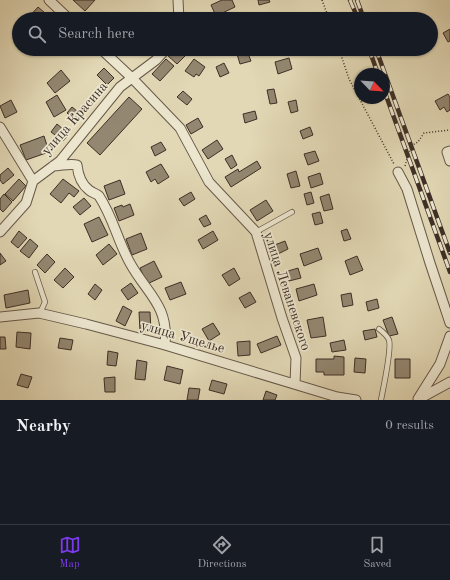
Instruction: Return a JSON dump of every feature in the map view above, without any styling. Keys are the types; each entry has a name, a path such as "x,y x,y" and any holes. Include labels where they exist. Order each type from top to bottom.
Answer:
{"street":[{"path":"49,0 61,12"},
{"path":"178,0 179,12"},
{"name":"улица Леваневского","path":"108,56 132,78 180,128 210,182 256,232 282,318 296,358 295,384"},
{"name":"улица Красина","path":"33,181 60,160 120,87 160,56"},
{"path":"0,127 33,181 26,203 0,232"},
{"path":"450,151 447,152 450,162"},
{"path":"53,166 78,165 78,174 84,184 89,190 98,194 114,223 129,262 162,313 166,333 165,345"},
{"path":"398,172 407,189 450,323"},
{"name":"улица Ущелье","path":"0,317 40,313 165,345 337,397 356,400"},
{"path":"417,400 440,364 450,336"},
{"path":"417,400 450,382"}],"lane":[{"path":"256,232 292,212"},
{"path":"35,272 45,302 40,313"},
{"path":"378,329 386,335 390,342 390,350 381,400"}],"path":[{"path":"322,0 326,12"},
{"path":"342,56 350,79 398,172 404,169 411,146 418,142 424,133 450,130"}],"building":[{"path":"73,0 95,0 85,11"},
{"path":"222,0 232,0 235,7 224,12 214,12 211,5"},
{"path":"258,0 269,0 270,2 259,5"},
{"path":"38,7 44,12 33,12"},
{"path":"450,29 450,41 448,42 443,33"},
{"path":"168,56 185,56 177,64"},
{"path":"238,56 249,56 251,61 240,64"},
{"path":"289,58 292,69 278,74 275,62"},
{"path":"166,59 174,66 160,81 152,74"},
{"path":"194,59 205,67 199,76 196,74 194,77 185,71"},
{"path":"224,63 229,73 220,77 216,67"},
{"path":"104,68 114,78 107,85 97,75"},
{"path":"61,70 70,81 55,93 47,83"},
{"path":"274,89 277,103 270,104 267,90"},
{"path":"183,91 192,99 187,105 177,97"},
{"path":"448,94 450,97 450,110 447,112 444,107 440,110 435,101"},
{"path":"57,95 66,110 54,117 46,102"},
{"path":"129,97 142,109 100,155 87,143"},
{"path":"11,100 17,112 5,118 0,106"},
{"path":"296,100 298,111 291,113 288,102"},
{"path":"72,107 82,115 77,121 67,113"},
{"path":"255,111 257,119 245,123 243,114"},
{"path":"198,118 203,127 191,134 186,125"},
{"path":"57,124 69,134 63,141 51,132"},
{"path":"310,127 313,135 303,139 300,131"},
{"path":"44,136 49,152 26,160 20,145"},
{"path":"217,140 223,149 208,159 202,150"},
{"path":"161,142 166,150 155,156 151,147"},
{"path":"315,151 319,161 308,165 304,154"},
{"path":"232,155 237,165 231,169 225,159"},
{"path":"257,161 261,168 231,187 225,177 238,169 239,172"},
{"path":"161,164 169,177 158,184 155,179 151,182 146,172"},
{"path":"8,168 14,175 3,184 0,180 0,175"},
{"path":"296,171 300,186 291,188 287,174"},
{"path":"320,173 323,184 311,188 308,177"},
{"path":"19,179 26,186 13,201 5,194"},
{"path":"63,179 79,191 74,197 69,193 61,203 50,194"},
{"path":"120,180 125,194 109,200 104,186"},
{"path":"191,192 195,199 184,206 179,199"},
{"path":"311,192 314,203 307,205 304,194"},
{"path":"4,194 12,202 3,212 0,209 0,199"},
{"path":"329,194 333,209 324,211 320,197"},
{"path":"84,198 91,206 80,215 73,207"},
{"path":"266,200 273,211 257,221 250,210"},
{"path":"130,204 134,215 119,221 114,208 122,205 123,207"},
{"path":"320,212 323,223 315,225 312,214"},
{"path":"206,215 211,224 204,227 199,219"},
{"path":"99,217 108,235 92,242 84,224"},
{"path":"347,229 351,239 344,241 341,231"},
{"path":"19,231 27,238 18,248 11,242"},
{"path":"213,231 218,240 203,249 198,240"},
{"path":"141,233 147,249 132,255 126,239"},
{"path":"30,239 38,246 29,258 20,251"},
{"path":"285,241 288,249 276,255 272,246"},
{"path":"109,244 117,254 103,265 96,255"},
{"path":"318,248 322,259 304,266 300,254"},
{"path":"0,253 6,261 0,265"},
{"path":"47,254 55,262 45,273 37,265"},
{"path":"357,256 363,270 350,275 345,261"},
{"path":"154,261 162,277 147,284 140,268"},
{"path":"65,268 74,277 63,288 54,280"},
{"path":"234,268 240,279 229,286 222,275"},
{"path":"298,268 301,278 289,281 285,272"},
{"path":"181,282 186,294 170,300 165,288"},
{"path":"131,283 138,293 128,300 121,290"},
{"path":"95,284 102,290 95,300 88,294"},
{"path":"314,284 317,295 299,301 296,289"},
{"path":"28,290 30,303 6,308 4,295"},
{"path":"250,292 256,302 245,308 239,298"},
{"path":"351,293 353,305 343,307 341,295"},
{"path":"377,299 379,308 368,311 366,302"},
{"path":"123,306 132,311 125,326 116,321"},
{"path":"139,312 150,312 151,331 140,331"},
{"path":"323,317 326,336 311,338 307,320"},
{"path":"392,317 398,334 389,336 383,320"},
{"path":"213,323 220,334 209,341 202,329"},
{"path":"375,329 377,337 365,340 363,331"},
{"path":"17,332 31,333 30,349 16,347"},
{"path":"277,336 281,345 261,353 257,344"},
{"path":"0,337 5,337 6,349 0,349"},
{"path":"60,338 73,340 71,350 58,348"},
{"path":"344,340 346,350 332,352 330,343"},
{"path":"250,341 250,355 238,356 237,342"},
{"path":"108,351 118,353 116,366 107,365"},
{"path":"334,356 344,357 344,375 324,375 324,372 316,372 316,359 334,359"},
{"path":"355,358 366,359 365,373 354,372"},
{"path":"395,359 410,359 410,378 395,378"},
{"path":"137,360 147,362 145,380 135,379"},
{"path":"167,366 183,370 180,384 164,380"},
{"path":"21,374 32,377 28,388 17,385"},
{"path":"115,377 115,392 105,392 104,378"},
{"path":"212,380 227,384 224,394 209,390"},
{"path":"189,388 200,389 198,400 187,400"},
{"path":"266,391 277,395 275,400 263,400"}],"railway":[{"path":"350,0 355,12"},
{"path":"357,0 361,12"},
{"path":"372,56 376,68"},
{"path":"379,56 450,253"},
{"path":"389,104 450,272"}]}
